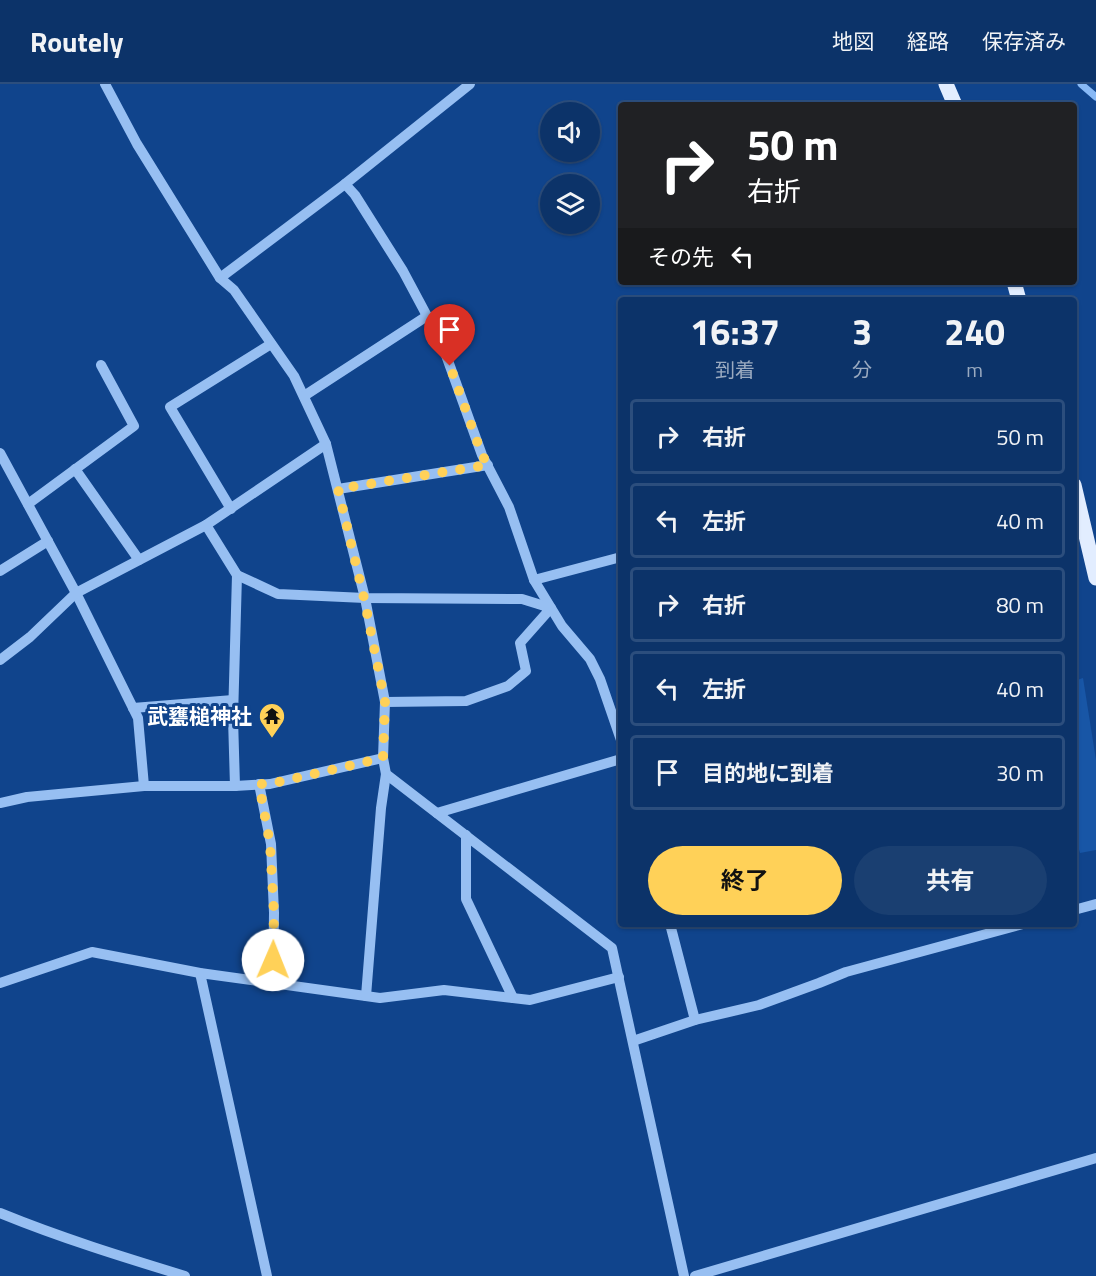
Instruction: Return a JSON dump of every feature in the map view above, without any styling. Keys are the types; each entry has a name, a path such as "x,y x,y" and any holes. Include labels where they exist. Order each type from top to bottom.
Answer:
{"main road":[{"path":"946,84 954,102"},
{"path":"1077,497 1096,578"}],"street":[{"path":"105,84 137,144 220,279 234,290 294,376 326,444 364,598 385,702 383,758 386,774 381,808 366,996"},
{"path":"220,279 345,184 470,84"},
{"path":"345,184 355,195 403,271 442,344 482,455 509,507 534,580 562,626 590,659 600,679 618,731"},
{"path":"304,396 427,316"},
{"path":"231,508 170,407 272,344"},
{"path":"28,504 134,426 101,365"},
{"path":"0,660 30,638 76,593 206,525 326,444"},
{"path":"0,453 76,593 138,718 144,786"},
{"path":"338,489 488,465"},
{"path":"75,469 139,560"},
{"path":"206,525 237,575 278,594 364,598 522,599 551,608"},
{"path":"0,571 48,541"},
{"path":"534,580 618,558"},
{"path":"235,786 233,700 237,575"},
{"path":"385,702 466,701 508,686 526,670 520,643 551,608"},
{"path":"133,708 233,700"},
{"path":"0,803 27,797 144,786 270,784 383,758"},
{"path":"437,813 618,760"},
{"path":"386,774 612,948 684,1276"},
{"path":"259,784 270,844 274,913 273,983"},
{"path":"466,835 466,899 513,998"},
{"path":"1077,909 1096,904"},
{"path":"671,927 695,1020"},
{"path":"633,1041 695,1020 759,1005 846,972 1012,927"},
{"path":"0,983 92,952 200,973 380,999 444,990 530,1000 619,977"},
{"path":"200,973 267,1276"},
{"path":"695,1276 1096,1158"},
{"path":"0,1213 45,1232 185,1276"}],"shaded area":[{"path":"1083,678 1096,760 1096,850 1080,853 1077,842 1077,680"}],"waterway":[{"path":"1081,84 1096,97"}],"place":[{"name":"武甕槌神社","path":"272,739"}],"route":[{"path":"273,960 274,913 270,844 259,784 270,784 383,758 385,702 364,598 338,489 488,465 482,455 450,366"}]}
